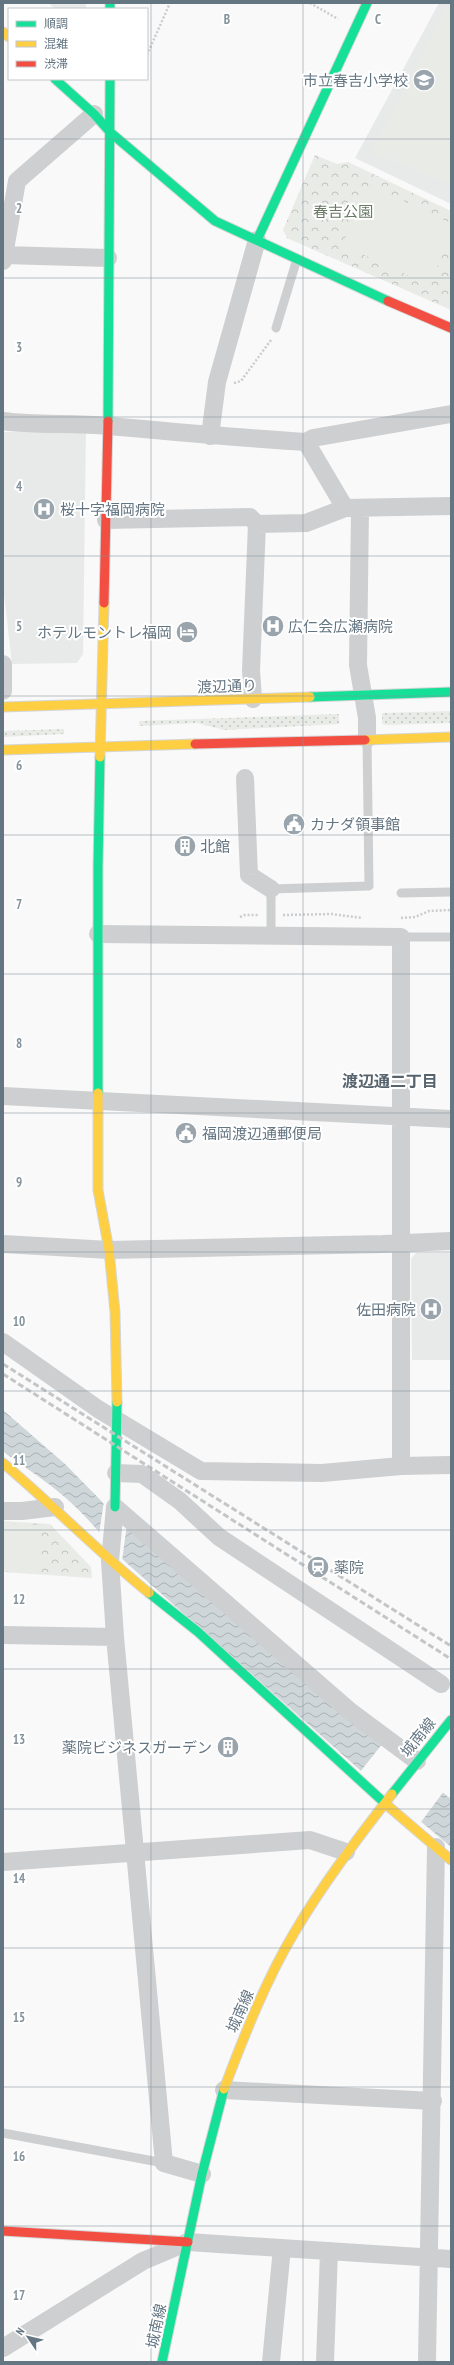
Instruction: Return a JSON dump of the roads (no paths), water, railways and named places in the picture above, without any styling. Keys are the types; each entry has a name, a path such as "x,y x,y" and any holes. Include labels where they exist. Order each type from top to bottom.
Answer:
{"street":[{"path":"210,436 217,382 257,240 367,3"},
{"path":"56,80 94,114 111,133 215,221 447,328 451,328"},
{"path":"110,80 111,133 108,258 108,425 100,747 98,1190 109,1250 115,1312 116,1473 111,1555 115,1637 164,2163 202,2174"},
{"path":"94,114 17,181 4,258 108,258"},
{"path":"3,421 29,425 108,425 210,436 306,442 313,438 451,414"},
{"path":"306,442 352,508 358,665 362,696 367,718 367,739"},
{"path":"106,520 250,517 257,524 306,523 352,508 451,506"},
{"path":"253,699 251,670 257,524"},
{"path":"3,664 3,691"},
{"name":"渡辺通り","path":"3,707 451,692"},
{"path":"3,750 451,737"},
{"path":"245,778 248,875 271,889"},
{"path":"98,934 401,938 401,1466"},
{"path":"3,1096 451,1119"},
{"path":"3,1244 109,1250 383,1244 401,1242 451,1241"},
{"path":"3,1342 116,1420 201,1471 322,1473 401,1466 451,1465"},
{"path":"3,1463 111,1555 198,1632 386,1799 451,1860"},
{"path":"116,1473 142,1474 180,1501 219,1537 441,1684"},
{"path":"3,1511 22,1511 55,1507"},
{"path":"115,1509 351,1712 415,1764"},
{"path":"3,1635 115,1637"},
{"name":"城南線","path":"162,2362 202,2174 224,2090 246,2029 293,1934 346,1852 386,1799 451,1720"},
{"path":"3,1862 310,1840 346,1852"},
{"path":"427,2362 428,2257 433,2101 436,1847"},
{"path":"224,2090 433,2101"},
{"path":"3,2231 451,2259"},
{"path":"3,2348 143,2261 188,2242"},
{"path":"275,2362 282,2248"},
{"path":"325,2362 329,2251"}],"lane":[{"path":"276,328 297,259"},
{"path":"271,936 271,889 369,886 367,739"},
{"path":"401,893 451,892"},
{"path":"401,938 451,937"},
{"path":"3,2133 164,2163"}],"water":[{"path":"3,1410 65,1464 124,1524 382,1744 451,1799 451,1847 361,1771 121,1558 90,1522 64,1496 3,1451"}],"railway":[{"path":"3,1364 451,1646"},
{"path":"3,1374 451,1659"}],"place":[{"name":"市立春吉小学校","path":"424,80"},
{"name":"桜十字福岡病院","path":"44,509"},
{"name":"広仁会広瀬病院","path":"273,626"},
{"name":"ホテルモントレ福岡","path":"187,632"},
{"name":"カナダ領事館","path":"294,824"},
{"name":"北館","path":"185,846"},
{"name":"福岡渡辺通郵便局","path":"186,1133"},
{"name":"佐田病院","path":"431,1309"},
{"name":"薬院","path":"318,1567"},
{"name":"薬院ビジネスガーデン","path":"228,1747"}],"district":[{"name":"渡辺通二丁目","path":"390,1081"}],"park label":[{"name":"春吉公園","path":"343,211"}]}
